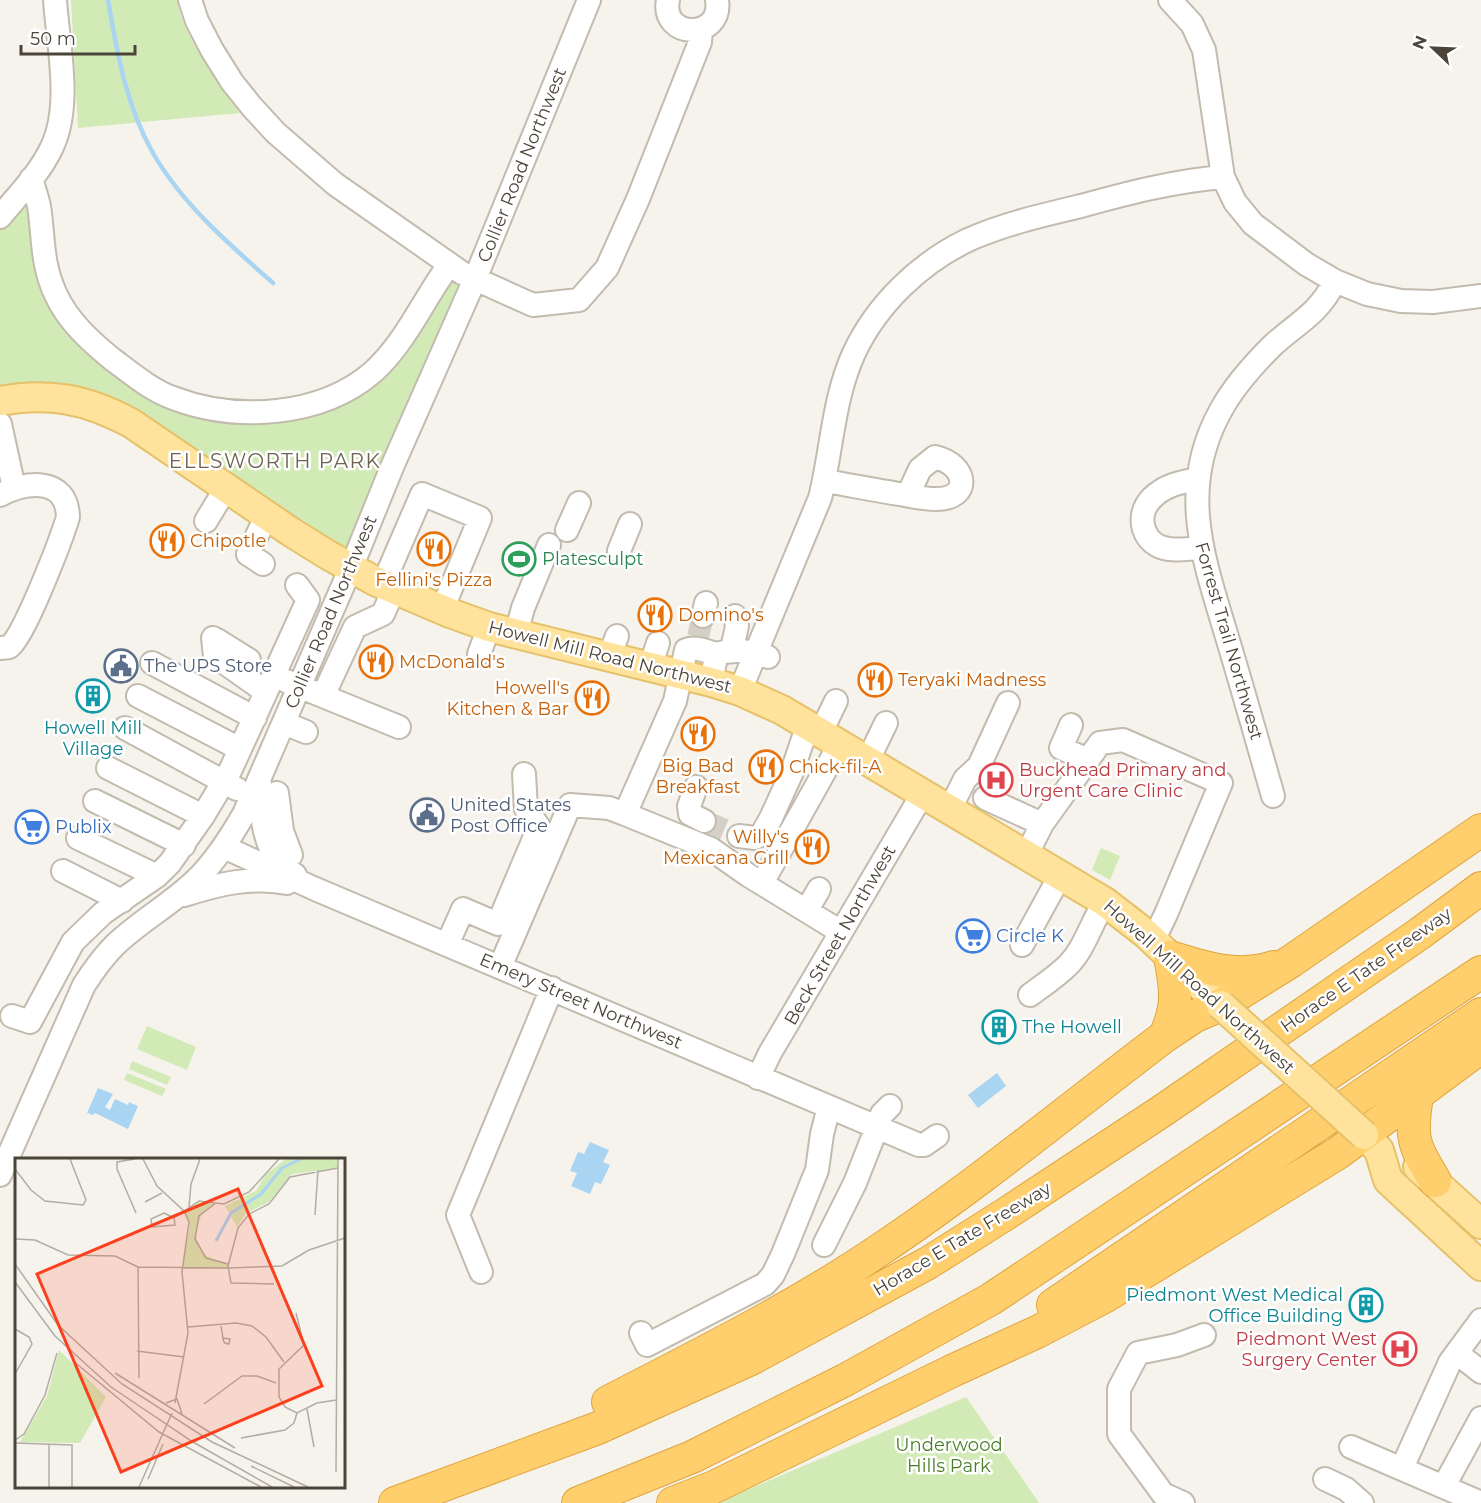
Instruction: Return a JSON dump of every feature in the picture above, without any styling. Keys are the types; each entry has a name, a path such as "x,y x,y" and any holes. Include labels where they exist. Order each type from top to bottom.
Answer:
{"highway":[{"path":"448,1483 702,1353 835,1279 965,1190 1165,1036 1221,1005 1290,962 1481,830"},
{"name":"Horace E Tate Freeway","path":"395,1503 598,1428 751,1359 927,1263 1152,1118 1419,934 1481,888"},
{"path":"1161,949 1203,968 1237,973 1259,971 1290,962"},
{"path":"1161,949 1174,981 1175,1008 1165,1036"},
{"path":"578,1503 692,1457 845,1380 991,1299 1481,972"},
{"path":"954,1370 1028,1323 1481,1014"},
{"path":"673,1503 714,1487 1037,1332 1104,1297 1260,1202 1371,1143 1417,1096 1481,1047"},
{"path":"1417,1096 1413,1135 1421,1158 1435,1181"}],"main road":[{"name":"Howell Mill Road Northwest","path":"0,401 51,396 79,401 109,411 131,423 226,488 351,568 445,618 503,631 613,646 654,655 680,674 709,641 740,691 816,727 1105,902 1161,949 1371,1143 1408,1158 1481,1224"},
{"path":"1371,1143 1388,1180 1481,1266"}],"street":[{"path":"0,218 44,163 59,127 62,108 55,0"},
{"path":"190,0 197,21 232,82 276,133 335,184 450,265 533,305 579,300 607,268 638,200 700,42 701,30"},
{"name":"Collier Road Northwest","path":"0,1175 6,1145 84,985 112,948 195,882 224,848 244,814 351,568 392,467 476,279 589,0"},
{"path":"668,0 668,12 677,26 684,30 701,30 714,19 717,0"},
{"path":"1170,0 1192,24 1204,50 1223,177 1235,202 1253,224 1306,264 1335,281 1366,294 1401,301 1433,302 1481,297"},
{"path":"740,691 763,655 812,523 825,481 838,402 855,352 869,327 886,304 927,265 969,240 1020,222 1155,186 1223,177"},
{"path":"31,179 39,204 42,248 47,271 56,296 71,321 93,344 143,383 172,398 205,408 244,412 294,408 325,400 351,387 373,372 391,353 450,265"},
{"name":"Forrest Trail Northwest","path":"1273,796 1202,548 1197,514 1198,479 1202,451 1220,410 1239,381 1273,346 1318,309 1335,281"},
{"path":"0,424 7,491 26,485 47,486 59,491 68,506 68,517 25,623 15,641 9,647 0,648"},
{"path":"1198,479 1172,484 1152,497 1143,511 1142,528 1151,542 1168,549 1202,548"},
{"path":"825,481 908,495"},
{"path":"206,521 226,488"},
{"path":"323,696 355,627 383,614 389,587 422,495 480,518 445,618"},
{"path":"567,530 579,503"},
{"path":"263,564 248,554 267,515"},
{"path":"619,551 630,524"},
{"path":"479,654 523,608 549,545"},
{"path":"12,1016 30,1022 72,942 103,913 158,876 184,845 223,782 255,718 263,674 286,651 308,600 297,585"},
{"path":"709,641 737,626 735,616"},
{"path":"263,674 213,638 214,656 263,674 299,686 398,727"},
{"path":"709,641 763,655"},
{"path":"286,651 310,662"},
{"path":"152,663 255,718"},
{"path":"625,814 675,700 680,674"},
{"path":"138,696 240,749"},
{"path":"739,836 755,838 762,834 792,772 803,740 836,701"},
{"path":"950,809 965,779 979,766 1008,703"},
{"path":"284,723 306,732"},
{"path":"868,760 886,723"},
{"path":"1071,725 1061,748 1088,760"},
{"path":"762,883 826,782 816,727"},
{"path":"125,728 223,782 256,787 267,838 279,862 314,888"},
{"path":"1027,854 1042,824 1100,743 1123,740 1221,783 1166,914 1161,949"},
{"path":"108,768 203,816"},
{"path":"447,945 463,909 498,924 539,827 526,809 524,774"},
{"path":"696,787 689,806 690,814 704,821"},
{"path":"277,793 282,831 291,855 279,862"},
{"name":"Beck Street Northwest","path":"758,1078 771,1053 837,958 841,932 923,793"},
{"path":"985,798 1042,824"},
{"path":"95,801 184,845"},
{"path":"500,967 570,805 609,808 711,849 841,932"},
{"path":"78,838 158,876"},
{"name":"Emery Street Northwest","path":"224,848 919,1146 937,1136"},
{"path":"63,871 122,901"},
{"path":"1022,945 1060,874"},
{"path":"174,898 215,885 245,880 270,880 314,888"},
{"path":"807,910 819,889"},
{"path":"1030,995 1068,965 1082,945 1093,919 1105,902"},
{"path":"92,924 112,948"},
{"path":"481,1272 458,1215 552,988"},
{"path":"824,1245 855,1183 882,1114 890,1106"},
{"path":"641,1333 647,1344 765,1284 773,1275 817,1170 822,1134 829,1107"},
{"path":"1402,1468 1450,1362 1473,1362 1481,1320"},
{"path":"1183,1503 1163,1494 1119,1434 1119,1389 1138,1353 1177,1345 1204,1335"},
{"path":"1444,1486 1481,1418"},
{"path":"1351,1447 1481,1503"},
{"path":"1325,1479 1346,1489 1362,1503"}],"green space":[{"path":"71,0 177,0 180,13 194,43 212,74 240,113 78,128"},
{"name":"ELLSWORTH PARK","path":"31,179 56,296 143,383 244,413 351,388 449,265 475,279 351,568 112,409 0,401 0,217"},
{"path":"1101,848 1120,856 1110,880 1092,870"},
{"path":"147,1026 196,1047 187,1070 137,1049"},
{"path":"132,1061 171,1077 167,1085 129,1069"},
{"path":"127,1073 166,1089 162,1096 124,1080"},
{"name":"Underwood Hills Park","path":"966,1397 1039,1503 716,1503"}],"water":[{"path":"997,1073 1006,1086 978,1108 968,1095"},
{"path":"98,1088 113,1094 105,1107 110,1110 115,1099 128,1105 129,1102 138,1106 128,1129 95,1113 93,1115 87,1113"},
{"path":"590,1142 609,1150 603,1162 610,1165 601,1184 595,1182 590,1194 571,1186 577,1173 570,1171 578,1152 584,1154"}],"waterway":[{"path":"108,0 129,98 153,153 192,207 273,283"}],"tunnel":[{"path":"698,637 703,616"},
{"path":"704,821 739,836"}],"place":[{"name":"Chipotle","path":"167,541"},
{"name":"Fellini's Pizza","path":"434,549"},
{"name":"Platesculpt","path":"519,559"},
{"name":"Domino's","path":"655,615"},
{"name":"McDonald's","path":"376,662"},
{"name":"The UPS Store","path":"121,666"},
{"name":"Teryaki Madness","path":"875,680"},
{"name":"Howell Mill Village","path":"93,696"},
{"name":"Howell's Kitchen & Bar","path":"592,698"},
{"name":"Big Bad Breakfast","path":"698,734"},
{"name":"Chick-fil-A","path":"766,767"},
{"name":"Buckhead Primary and Urgent Care Clinic","path":"996,780"},
{"name":"United States Post Office","path":"427,815"},
{"name":"Publix","path":"32,827"},
{"name":"Willy's Mexicana Grill","path":"812,847"},
{"name":"Circle K","path":"973,936"},
{"name":"The Howell","path":"999,1027"},
{"name":"Piedmont West Medical Office Building","path":"1366,1305"},
{"name":"Piedmont West Surgery Center","path":"1400,1349"}],"district":[{"name":"ELLSWORTH PARK","path":"275,461"}]}
